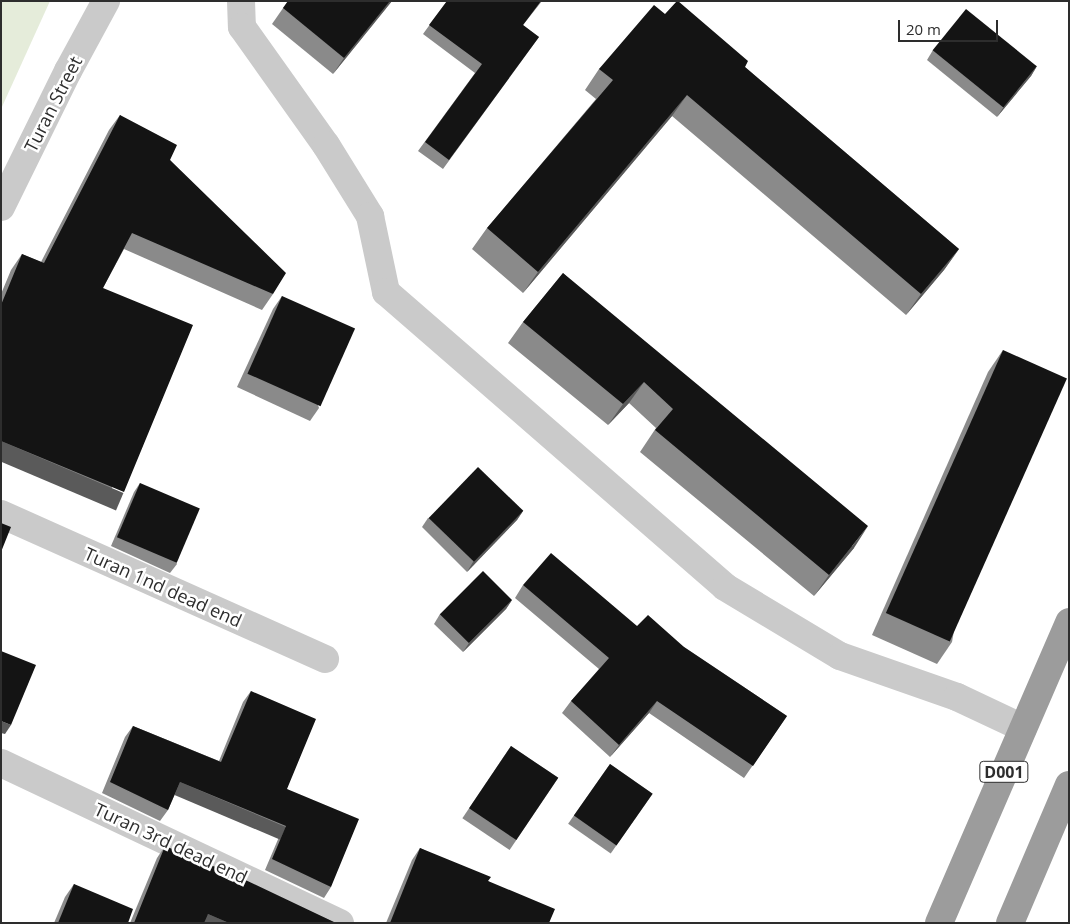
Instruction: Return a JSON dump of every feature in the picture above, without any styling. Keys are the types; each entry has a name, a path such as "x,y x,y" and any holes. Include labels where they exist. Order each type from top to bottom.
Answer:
{"highway":[{"name":"D001","path":"939,923 1069,622"},
{"path":"1010,923 1069,785"}],"street":[{"name":"Turan Street","path":"1,207 68,71 106,1"},
{"path":"240,1 242,28 326,145 370,216 386,292 726,588 840,656 957,697 1023,728"},
{"name":"Turаn 1nd dead end","path":"1,514 325,659"},
{"name":"Turan 3rd dead end","path":"1,763 340,923"}],"green space":[{"path":"1,1 50,1 1,109"}],"building":[{"path":"288,1 390,1 344,58 283,8"},
{"path":"447,1 541,1 523,25 539,37 449,160 425,142 482,64 429,25"},
{"path":"677,1 748,61 745,67 959,249 921,294 687,95 538,272 487,228 613,80 599,69 654,5 665,14"},
{"path":"966,9 1037,66 1003,107 933,50"},
{"path":"120,115 177,145 170,160 286,273 273,294 132,233 103,288 193,325 124,492 1,441 1,305 22,254 44,263"},
{"path":"563,273 868,526 829,575 655,430 673,409 644,382 623,404 523,322"},
{"path":"282,296 355,329 321,406 247,374"},
{"path":"1003,350 1067,378 950,642 886,613"},
{"path":"478,467 523,511 474,562 429,518"},
{"path":"140,483 200,508 177,563 117,537"},
{"path":"1,523 11,527 1,552"},
{"path":"551,553 637,626 648,615 684,647 787,716 753,766 657,701 619,745 571,701 609,658 523,585"},
{"path":"483,571 512,600 469,643 440,614"},
{"path":"1,651 36,665 11,725 1,721"},
{"path":"251,691 316,719 287,789 359,819 331,887 272,859 286,826 180,782 168,810 110,782 133,726 221,762"},
{"path":"511,746 558,778 516,840 469,808"},
{"path":"610,764 653,794 616,845 574,816"},
{"path":"165,846 237,876 336,923 229,923 208,914 204,923 134,923"},
{"path":"420,848 491,877 488,881 555,909 549,923 390,923"},
{"path":"74,884 133,909 128,923 58,923"}]}
